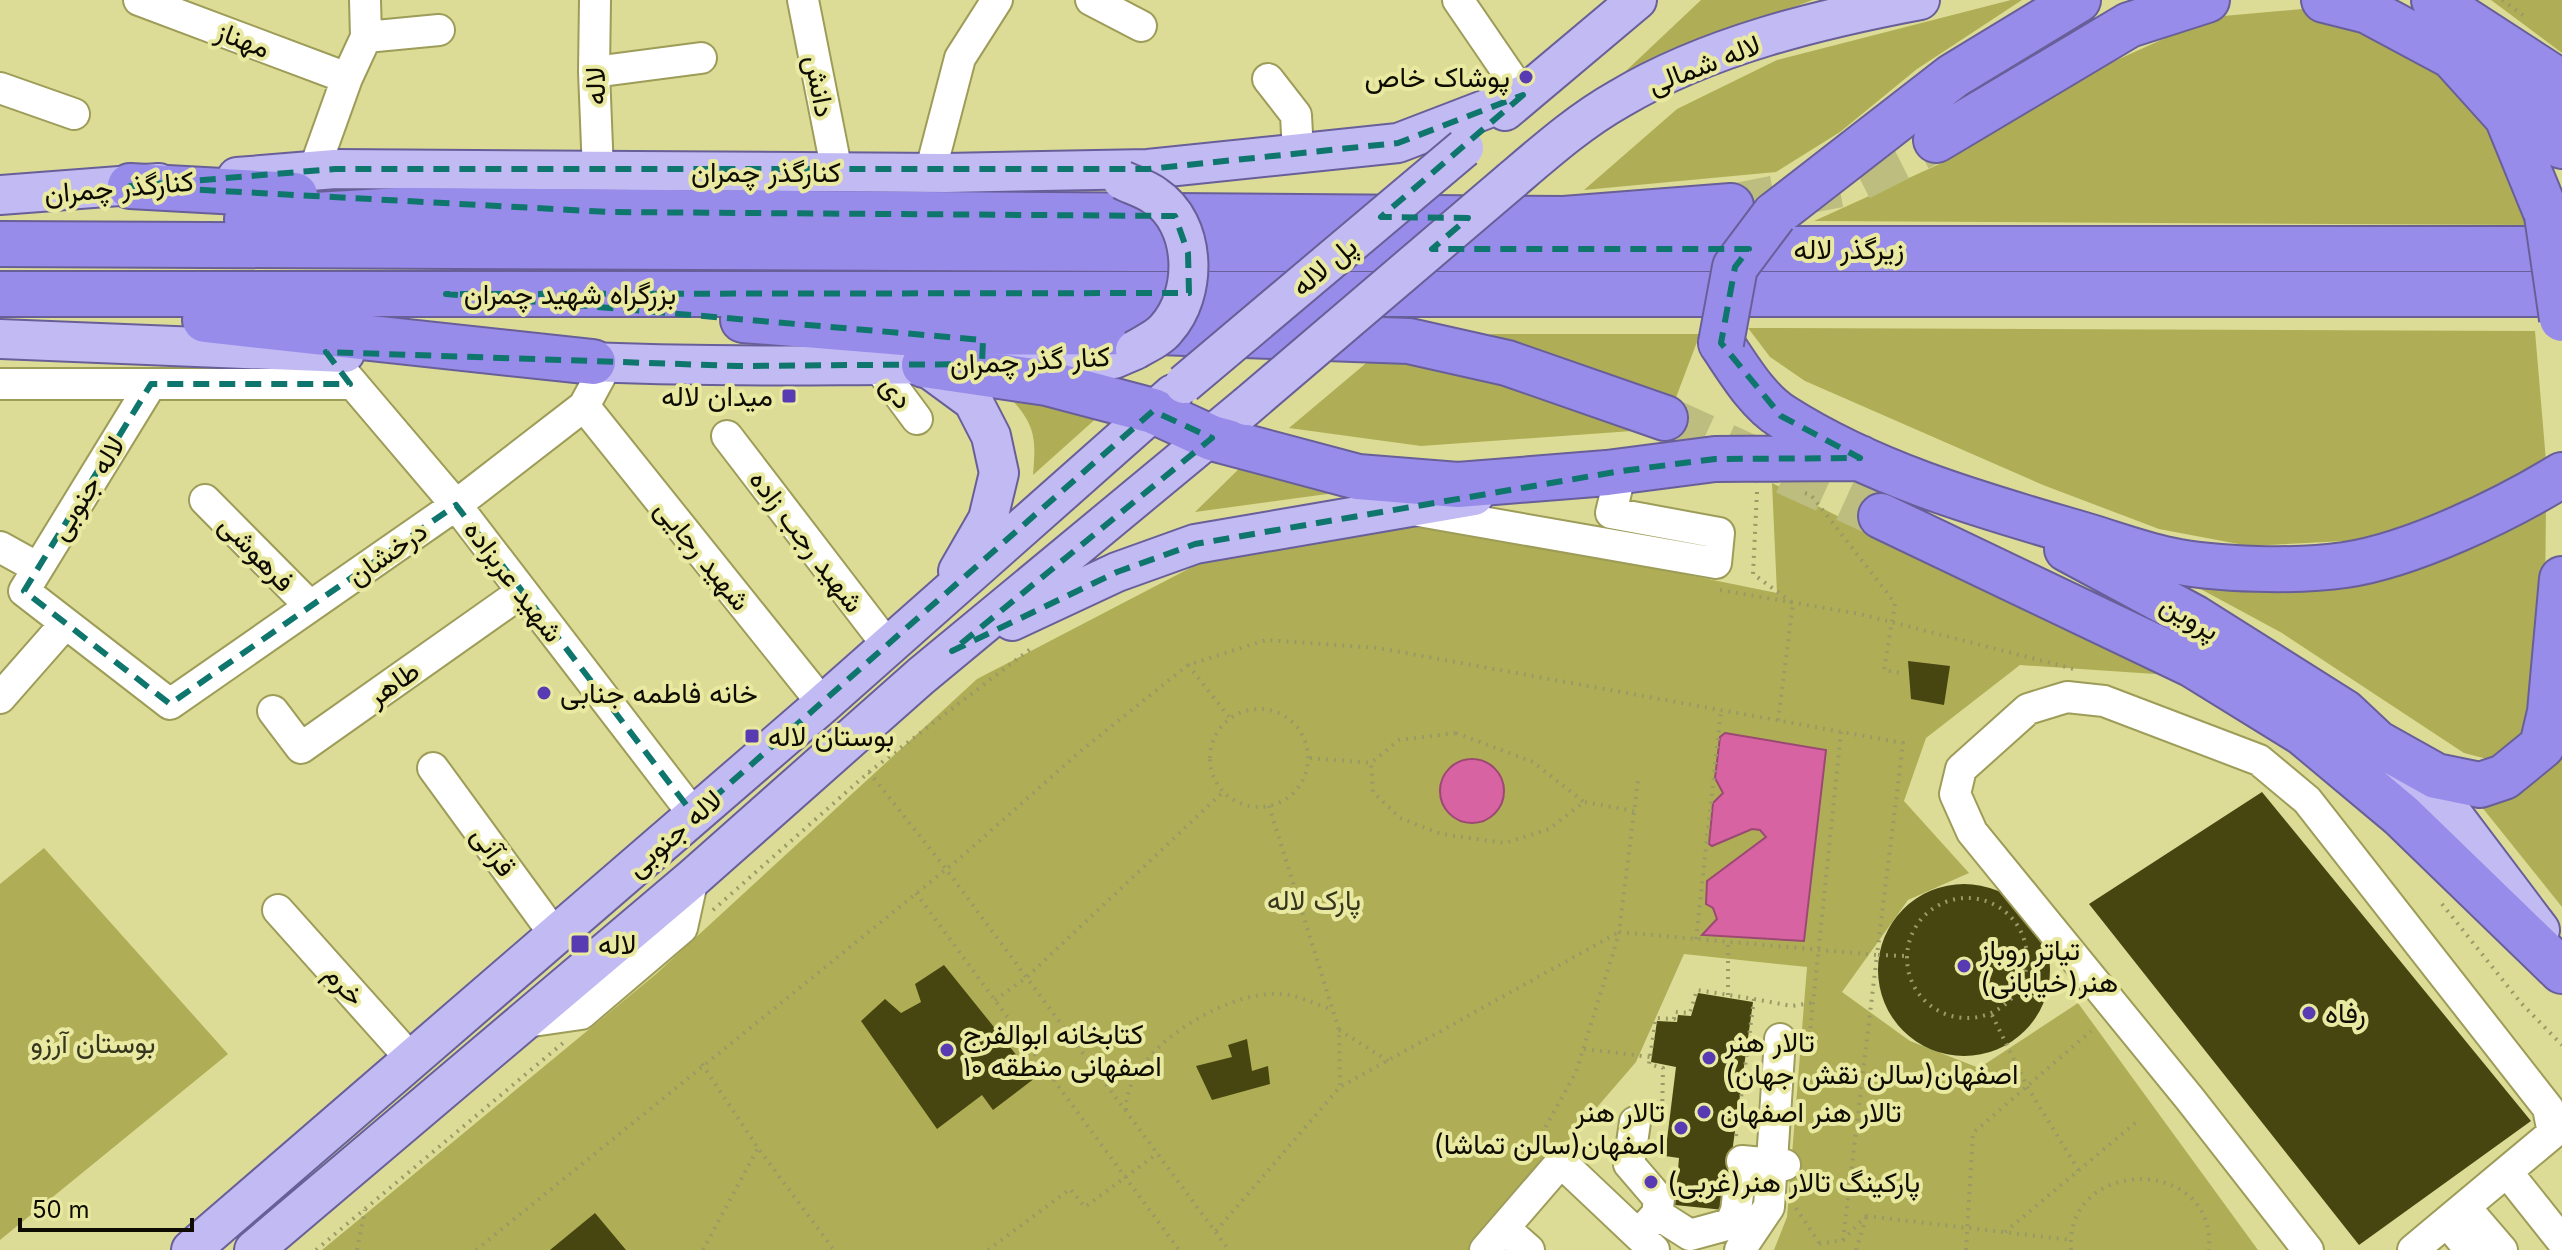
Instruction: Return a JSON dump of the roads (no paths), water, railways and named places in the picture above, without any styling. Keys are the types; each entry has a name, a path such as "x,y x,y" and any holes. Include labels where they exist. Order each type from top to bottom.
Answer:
{"highway":[{"path":"2078,0 1953,76 1774,215 1735,267 1725,305 1721,343 1743,376 1781,416 1860,458 1991,508 2170,560 2270,568 2346,565 2429,540 2519,501 2562,475"},
{"path":"1936,140 2129,25 2207,0"},
{"path":"2324,0 2368,11 2452,56 2507,117 2555,232 2562,319"},
{"path":"2434,0 2562,83"},
{"path":"2478,29 2528,84 2562,146"},
{"path":"130,186 604,192 1564,219 1731,206"},
{"path":"0,242 192,223 401,210 604,192"},
{"name":"زیرگذر لاله","path":"1137,249 2555,232"},
{"name":"بزرگراه شهید چمران","path":"0,242 1137,249"},
{"name":"زیرگذر لاله","path":"1139,293 2562,294"},
{"name":"بزرگراه شهید چمران","path":"0,296 1139,293"},
{"path":"446,294 904,333 1158,332 1409,341 1507,363 1665,418"},
{"path":"0,296 595,380"},
{"path":"924,365 1168,398 1212,438 1358,477 1458,485 1741,459 1860,458"},
{"name":"پروین","path":"1991,508 2195,618 2344,712 2377,743 2436,776 2480,785 2504,777 2542,746 2550,712 2562,579"},
{"path":"1881,516 2193,665 2303,733 2401,815 2562,971"}],"main road":[{"path":"1523,95 1637,0"},
{"name":"لاله شمالی","path":"1512,180 1567,134 1620,98 1702,60 1868,10 1920,0"},
{"name":"کنارگذر چمران","path":"0,195 314,170 604,192 837,172 1148,169 1398,143 1523,95"},
{"name":"پل لاله","path":"1168,398 1523,95"},
{"name":"کنار گذر چمران","path":"924,365 1114,359 1165,331 1180,308 1188,282 1188,253 1177,221 1157,197 1122,180 1056,171"},
{"name":"پل لاله","path":"1212,438 1512,180"},
{"path":"15,340 326,352 595,380 924,365 973,401 991,436 999,473 988,519 942,600"},
{"name":"لاله جنوبی","path":"191,1250 823,704 1168,398"},
{"name":"لاله جنوبی","path":"254,1250 693,878 952,651 1212,438"},
{"path":"952,651 1117,572 1195,544 1614,472"},
{"path":"2377,743 2451,812 2562,960"},
{"path":"211,1250 367,1117 370,1097"}],"street":[{"name":"مهناز","path":"139,0 347,78"},
{"path":"314,170 347,78 366,37 365,0"},
{"name":"لاله","path":"595,0 594,72 604,192"},
{"name":"دانش","path":"803,0 837,172"},
{"path":"930,173 960,58 997,0"},
{"path":"1091,0 1141,26"},
{"path":"1458,0 1523,95"},
{"path":"366,37 439,30"},
{"path":"594,72 701,58"},
{"path":"1268,79 1296,115 1298,153"},
{"path":"0,88 74,114"},
{"path":"15,340 30,384"},
{"name":"شهید عربزاده","path":"326,352 350,384 456,505 694,815"},
{"name":"دی","path":"877,365 917,419"},
{"name":"درخشان","path":"65,624 170,704 456,505 595,380"},
{"name":"شهید رجایی","path":"595,380 823,704"},
{"path":"0,384 350,384"},
{"name":"لاله جنوبی","path":"31,580 151,384"},
{"name":"شهید رجب زاده","path":"727,436 888,646"},
{"path":"1401,508 1716,563 1719,533 1611,513 1614,472"},
{"name":"فرهوشی","path":"205,500 310,606"},
{"path":"0,547 31,580 65,624 1,697"},
{"name":"طاهر","path":"273,711 301,748 522,592"},
{"path":"2308,1250 1972,832 1955,794 1961,769 2028,709 2067,697 2104,701 2259,760 2317,812 2548,1108 2558,1139 2507,1172 2414,1250"},
{"name":"قرآنی","path":"433,768 555,935"},
{"name":"خرم","path":"278,910 412,1060"},
{"path":"1529,1250 1495,1239 1561,1162 1649,1233 1690,1235 1730,1224 1754,1163 1770,1110 1778,1057"},
{"path":"1648,1120 1629,1164 1659,1199 1649,1233"},
{"path":"1740,1250 1769,1207 1754,1163"},
{"path":"2507,1172 2562,1241"},
{"path":"2456,1214 2470,1250"},
{"path":"2456,1214 2502,1250"}],"tunnel":[{"path":"1731,206 1851,183 1936,140"},
{"path":"1665,418 1881,516"}],"place":[{"name":"پوشاک خاص","path":"1526,77"},
{"name":"میدان لاله","path":"789,396"},
{"name":"خانه فاطمه جنابی","path":"544,693"},
{"name":"بوستان لاله","path":"752,736"},
{"name":"لاله","path":"580,944"},
{"name":"تیاتر روباز هنر(خیابانی)","path":"1964,966"},
{"name":"رفاه","path":"2309,1013"},
{"name":"کتابخانه ابوالفرج اصفهانی منطقه ۱۰","path":"947,1050"},
{"name":"تالار هنر اصفهان(سالن نقش جهان)","path":"1709,1058"},
{"name":"تالار هنر اصفهان","path":"1704,1112"},
{"name":"تالار هنر اصفهان(سالن تماشا)","path":"1681,1128"},
{"name":"پارکینگ تالار هنر(غربی)","path":"1651,1182"}],"park label":[{"name":"پارک لاله","path":"1314,900"},
{"name":"بوستان آرزو","path":"93,1043"}]}
